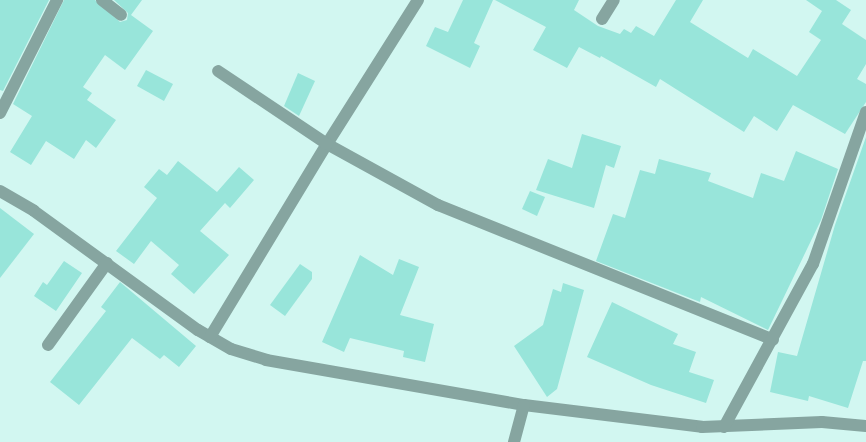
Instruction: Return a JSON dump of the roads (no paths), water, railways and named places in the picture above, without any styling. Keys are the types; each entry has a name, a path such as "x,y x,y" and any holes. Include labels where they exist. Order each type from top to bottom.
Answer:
{"street":[{"path":"0,113 56,0"},
{"path":"102,0 121,15"},
{"path":"210,337 327,144 418,0"},
{"path":"602,19 614,0"},
{"path":"218,71 327,144 438,205 773,340"},
{"path":"724,426 773,340 813,264 866,112"},
{"path":"0,191 34,211 210,337 231,349 266,360 524,405 702,427 822,422 866,426"},
{"path":"48,345 106,263"},
{"path":"514,442 524,405"}]}
